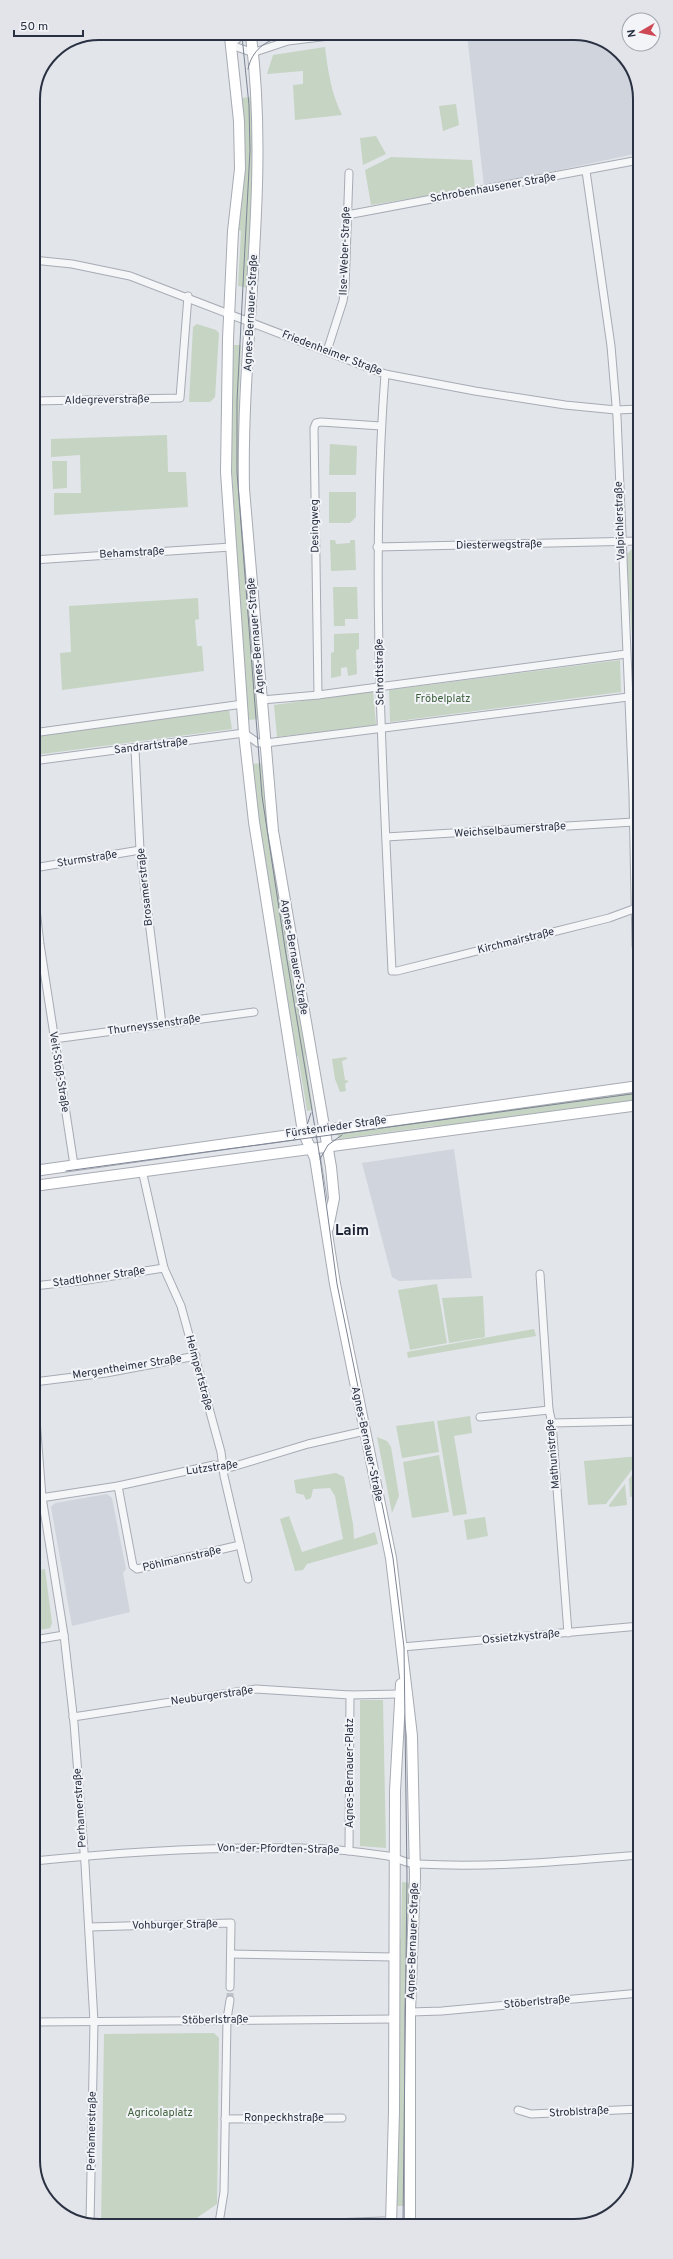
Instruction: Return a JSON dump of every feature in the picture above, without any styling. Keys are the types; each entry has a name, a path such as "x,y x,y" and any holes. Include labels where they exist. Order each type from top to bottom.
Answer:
{"main road":[{"name":"Agnes-Bernauer-Straße","path":"252,40 257,147 255,244 243,432 244,489 275,847 328,1146 334,1198 328,1230"},
{"name":"Agnes-Bernauer-Straße","path":"230,41 239,121 240,169 234,231 229,312 226,406 226,472 244,734 254,822 303,1132 315,1158 323,1216 328,1230 335,1284 391,1558 402,1647 395,1792 395,2019 391,2219"},
{"name":"Fürstenrieder Straße","path":"40,1170 633,1087"},
{"name":"Fürstenrieder Straße","path":"40,1185 142,1170 633,1106"},
{"name":"Agnes-Bernauer-Straße","path":"402,1658 412,1736 415,1864 410,2012 413,2219"}],"street":[{"path":"230,41 253,52 288,41 296,40"},
{"name":"Schrobenhausener Straße","path":"347,215 633,161"},
{"name":"Valpichlerstraße","path":"586,171 611,346 616,410 628,697 633,758"},
{"name":"Ilse-Weber-Straße","path":"327,351 344,301 349,173"},
{"name":"Friedenheimer Straße","path":"40,261 72,264 130,276 188,296 250,322 385,374 528,400 616,410 633,409"},
{"name":"Aldegreverstraße","path":"40,401 180,398 188,296"},
{"name":"Schrottstraße","path":"385,374 381,426 377,547 382,729 392,971"},
{"name":"Desingweg","path":"318,695 314,428 316,423 321,422 381,426"},
{"name":"Diesterwegstraße","path":"377,547 633,542"},
{"name":"Behamstraße","path":"40,560 231,548"},
{"path":"262,700 318,695 626,654"},
{"path":"244,734 258,743 266,743 628,697 633,698"},
{"path":"40,732 243,704"},
{"name":"Sandrartstraße","path":"40,760 244,734"},
{"name":"Brosamerstraße","path":"135,749 140,850 162,1024"},
{"name":"Weichselbaumerstraße","path":"386,838 633,822"},
{"name":"Sturmstraße","path":"40,867 140,850"},
{"name":"Kirchmairstraße","path":"392,971 398,971 633,909"},
{"name":"Veit-Stoß-Straße","path":"40,937 74,1165"},
{"name":"Thurneyssenstraße","path":"54,1039 254,1012"},
{"name":"Helmpertstraße","path":"142,1170 164,1268 181,1306 196,1356 221,1452 222,1466 248,1579"},
{"name":"Stadtlohner Straße","path":"40,1285 87,1280 164,1268"},
{"name":"Mathunistraße","path":"540,1274 548,1410 552,1423 568,1633"},
{"name":"Mergentheimer Straße","path":"40,1381 106,1373 196,1356"},
{"path":"480,1417 548,1410"},
{"path":"552,1423 633,1421"},
{"name":"Lutzstraße","path":"42,1497 118,1486 214,1465 232,1466 308,1444 365,1431"},
{"name":"Perhamerstraße","path":"40,1471 42,1497 64,1635 74,1717 89,1927 94,2022 90,2218"},
{"name":"Pöhlmannstraße","path":"118,1486 133,1566 137,1569 240,1545"},
{"name":"Ossietzkystraße","path":"402,1647 633,1627"},
{"path":"40,1639 64,1635"},
{"name":"Neuburgerstraße","path":"74,1717 256,1689 350,1695 400,1694"},
{"name":"Agnes-Bernauer-Platz","path":"349,1851 350,1695"},
{"name":"Von-der-Pfordten-Straße","path":"40,1860 84,1856 217,1848 304,1848 349,1851 396,1858 415,1864 517,1864 633,1856"},
{"name":"Vohburger Straße","path":"89,1927 231,1923 230,1987"},
{"path":"231,1954 394,1957"},
{"name":"Stöberlstraße","path":"410,2012 442,2011 633,1994"},
{"path":"219,2219 224,2192 227,2019 230,2000"},
{"name":"Stöberlstraße","path":"40,2022 227,2019 395,2019"},
{"name":"Stroblstraße","path":"518,2110 531,2114 633,2109"},
{"name":"Ronpeckhstraße","path":"225,2119 342,2118"}],"shaded area":[{"path":"468,40 578,40 589,42 607,50 618,60 630,80 632,88 633,154 484,186"},
{"path":"454,1149 472,1278 399,1281 392,1277 362,1163"},
{"path":"107,1494 112,1498 126,1569 123,1573 130,1612 72,1626 51,1507 55,1503"}],"green space":[{"path":"325,47 333,90 342,115 295,120 293,85 303,84 303,71 267,74 273,55"},
{"path":"252,97 253,147 248,288 238,286 241,231 238,230 244,167 241,98"},
{"path":"456,104 459,125 443,131 439,106"},
{"path":"376,136 386,154 363,165 360,138"},
{"path":"391,157 472,160 475,188 371,205 365,170"},
{"path":"197,324 216,330 219,333 215,397 210,402 189,402 193,327"},
{"path":"232,345 241,345 239,400 242,400 239,434 240,485 259,719 248,720 231,460"},
{"path":"167,435 168,472 186,472 188,507 54,515 54,493 81,493 80,455 51,457 51,439"},
{"path":"330,444 357,446 356,475 329,475"},
{"path":"52,461 67,461 67,488 53,489"},
{"path":"329,492 356,492 356,517 350,523 329,523"},
{"path":"330,540 335,540 336,544 350,543 350,540 355,540 356,570 331,571"},
{"path":"633,548 633,649 626,555"},
{"path":"333,587 357,587 358,619 345,619 345,626 334,626"},
{"path":"198,598 199,619 195,620 197,646 202,646 204,671 62,690 60,653 71,652 69,606"},
{"path":"359,633 359,649 356,650 357,674 348,676 347,667 341,668 341,676 331,678 331,653 334,652 334,634"},
{"name":"Fröbelplatz","path":"620,660 621,692 390,722 389,690"},
{"path":"373,691 376,725 277,737 274,705"},
{"path":"229,710 232,729 40,754 40,736"},
{"path":"264,763 269,833 289,948 287,949 288,960 292,962 300,1022 308,1054 305,1055 313,1110 307,1111 298,1056 294,1056 280,969 282,968 250,764"},
{"path":"346,1057 347,1059 342,1061 345,1080 349,1081 345,1084 346,1091 340,1092 335,1079 332,1059"},
{"path":"633,1091 633,1102 435,1129 434,1126 339,1139 337,1133"},
{"path":"437,1284 447,1343 410,1350 398,1290"},
{"path":"483,1296 485,1337 449,1343 442,1298"},
{"path":"534,1329 536,1336 408,1358 407,1352"},
{"path":"470,1416 472,1433 454,1436 467,1514 453,1516 437,1421"},
{"path":"434,1421 439,1452 402,1458 396,1426"},
{"path":"377,1437 387,1441 391,1447 399,1496 392,1513"},
{"path":"439,1455 449,1512 412,1518 403,1462"},
{"path":"633,1457 633,1468 606,1504 588,1505 584,1461"},
{"path":"336,1473 344,1477 353,1524 354,1539 375,1532 378,1544 307,1564 303,1570 295,1571 280,1519 289,1516 302,1552 343,1539 335,1496 330,1488 313,1489 311,1498 306,1500 304,1495 296,1493 294,1480"},
{"path":"633,1474 633,1497 630,1497 629,1479"},
{"path":"625,1484 627,1505 609,1507 609,1505"},
{"path":"485,1517 488,1536 467,1540 464,1520"},
{"path":"45,1569 52,1623 50,1628 40,1630 40,1570"},
{"path":"360,1700 383,1700 386,1848 360,1846"},
{"path":"402,1882 411,1883 407,2206 395,2206 400,2030 398,1939 401,1939"},
{"name":"Agricolaplatz","path":"214,2033 219,2038 217,2204 195,2219 101,2219 104,2034"}],"tunnel":[{"path":"230,1987 230,2000"}],"tram line":[{"path":"242,40 249,105 250,150 237,401 237,472 262,796 285,948 320,1158 337,1284 393,1558 404,1647 407,1876 403,2219"},
{"path":"248,69 250,62 260,47 273,40"},
{"path":"66,1171 633,1094"},
{"path":"294,1139 306,1128 311,1113"},
{"path":"320,1159 328,1145 342,1135"}],"district":[{"name":"Laim","path":"352,1231"}]}
